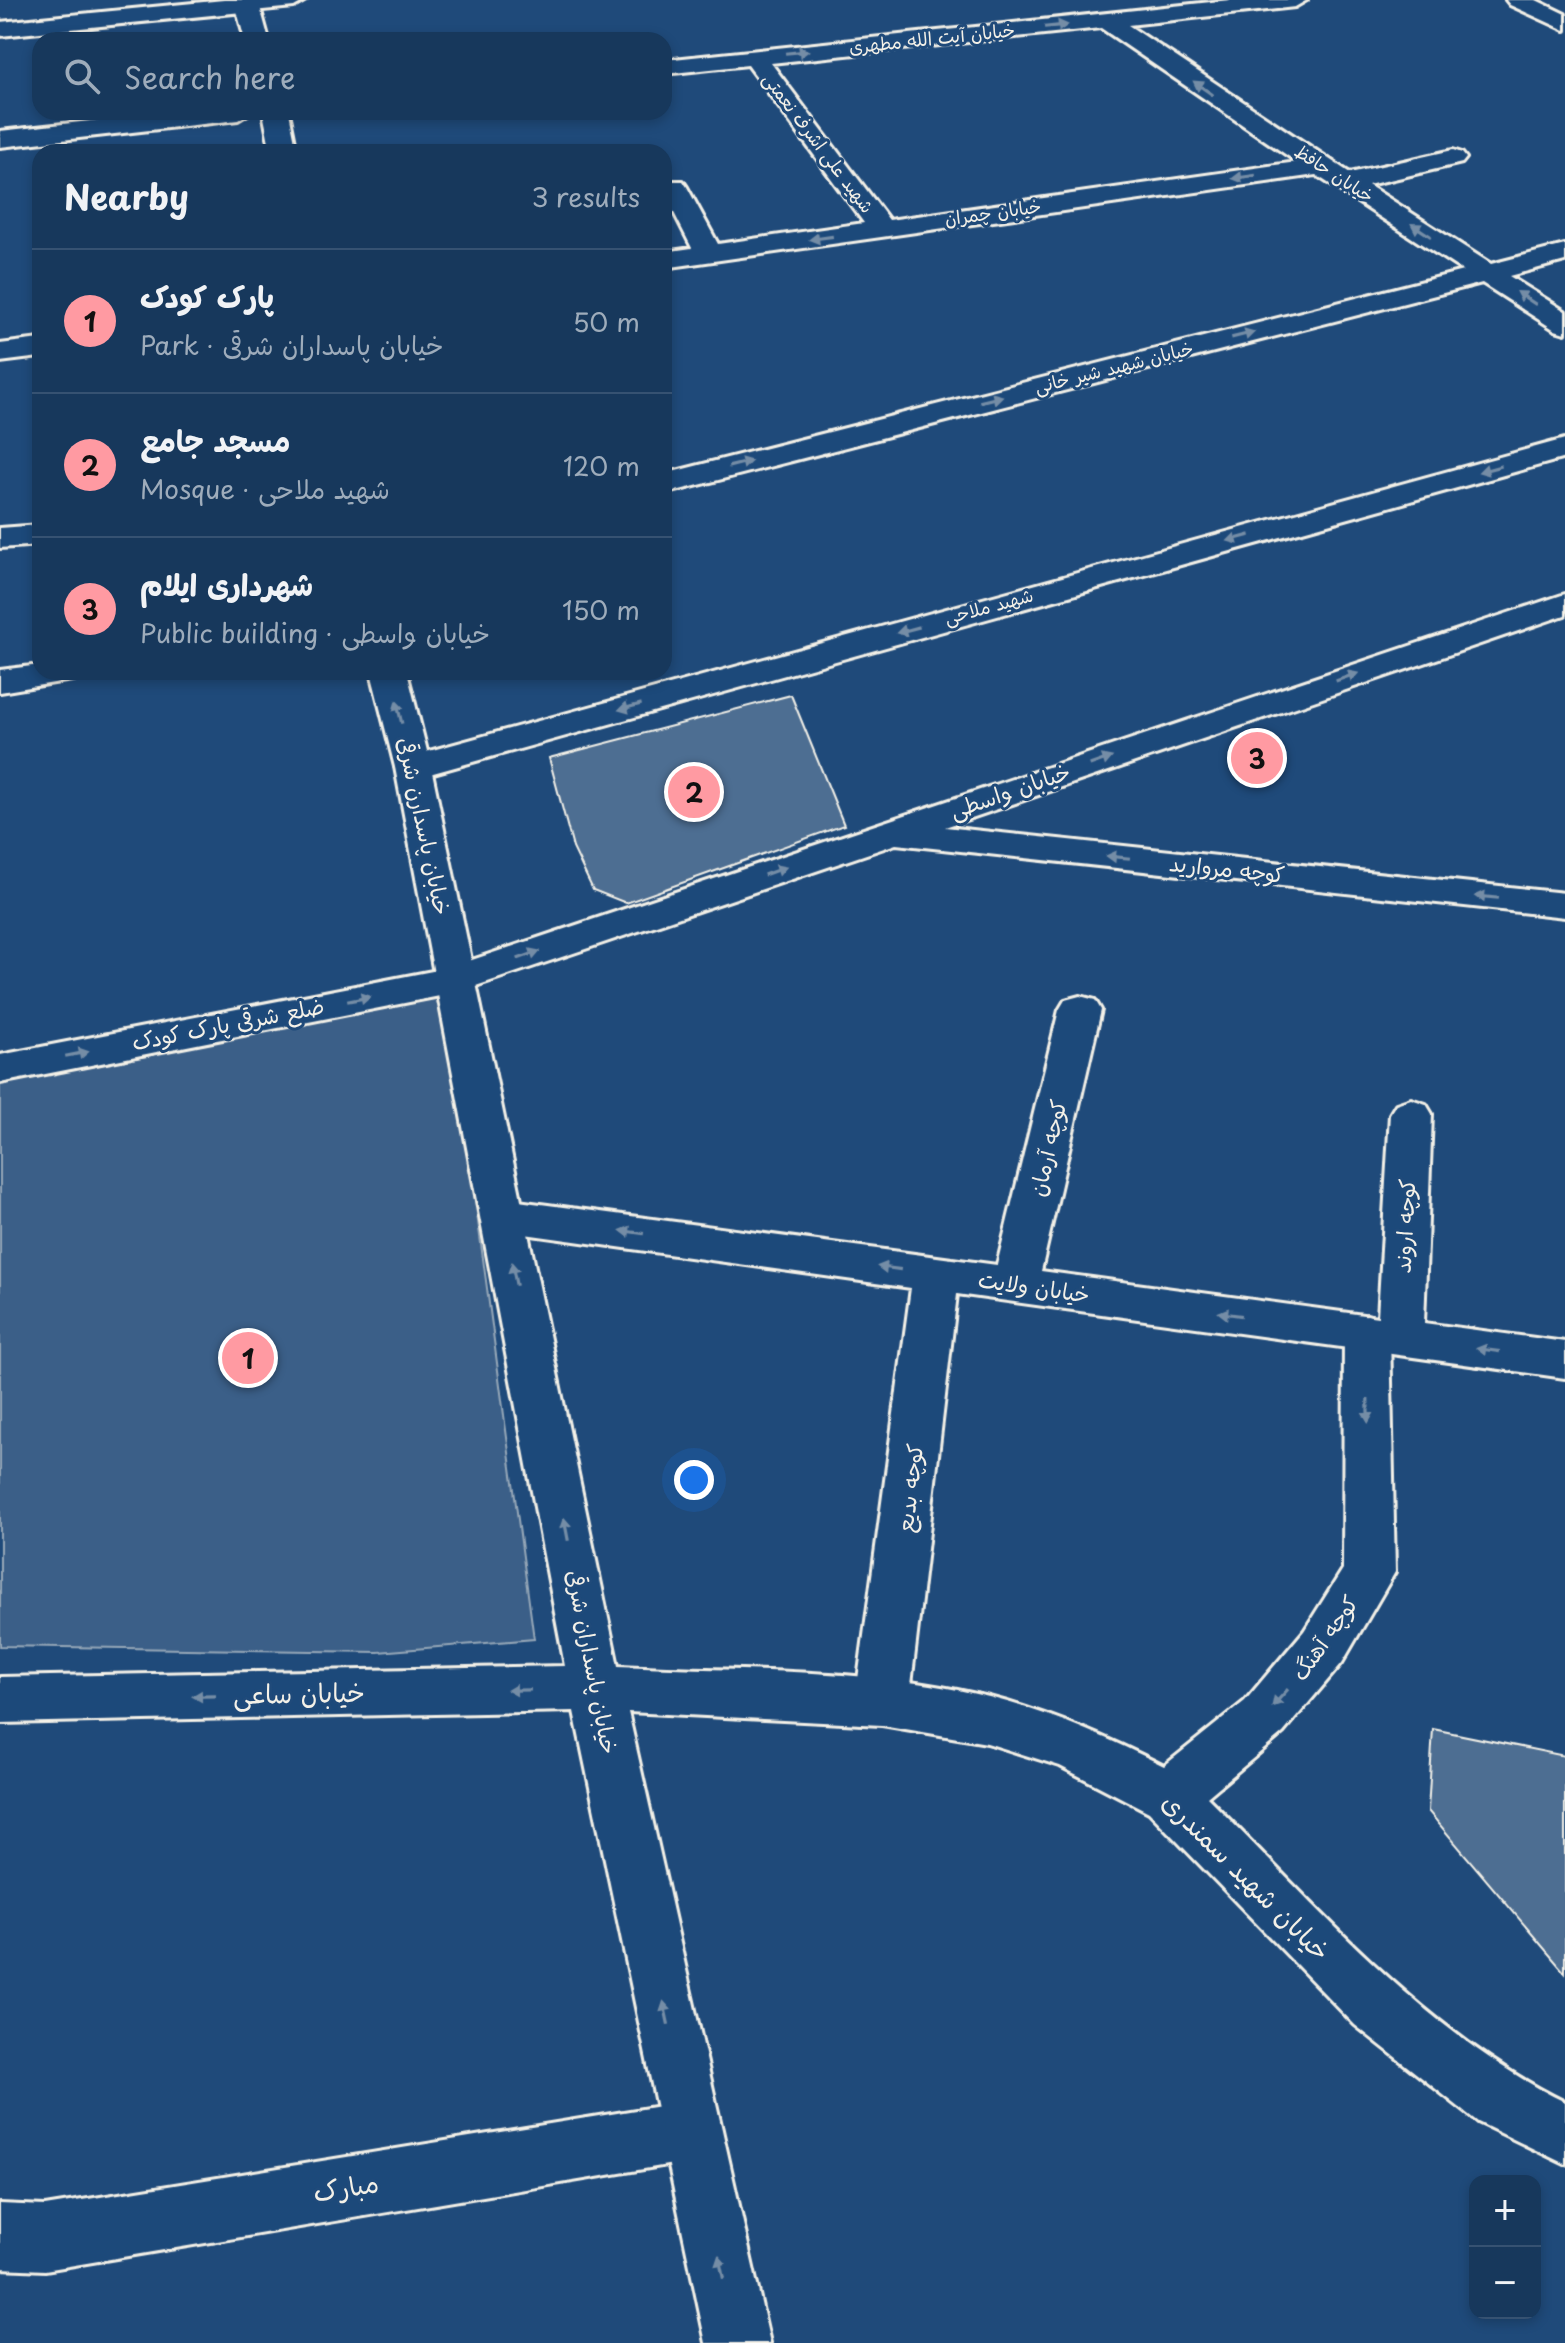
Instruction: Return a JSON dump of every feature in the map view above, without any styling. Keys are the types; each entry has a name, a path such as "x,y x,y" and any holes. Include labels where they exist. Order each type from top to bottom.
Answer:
{"street":[{"path":"0,29 247,2 294,0"},
{"name":"خیابان آیت الله مطهری","path":"672,66 1295,0"},
{"path":"1518,0 1565,23"},
{"path":"247,2 255,32"},
{"name":"خیابان حافظ","path":"1106,20 1322,166 1565,324"},
{"name":"شهید علی اشرف نعمتی","path":"754,57 882,229"},
{"path":"0,139 167,120"},
{"path":"278,120 282,144"},
{"path":"1347,182 1453,158"},
{"name":"خیابان چمران","path":"672,259 1322,166"},
{"path":"674,187 709,254"},
{"name":"خیابان شهید شیر خانی","path":"672,482 1565,253"},
{"path":"0,353 32,349"},
{"name":"شهید ملاحی","path":"413,767 1565,448"},
{"path":"0,538 32,536"},
{"name":"خیابان واسطی","path":"455,980 1565,604"},
{"path":"0,681 32,677"},
{"name":"خیابان پاسدارن شرقی","path":"391,680 413,767 455,980"},
{"name":"کوچه مروارید","path":"888,833 1565,905"},
{"name":"ضلع شرقی پارک کودک","path":"0,1069 455,980"},
{"name":"خیابان پاسداران شرقی","path":"455,980 597,1688 738,2343"},
{"name":"کوچه آرمان","path":"1015,1285 1080,1010"},
{"name":"کوچه اروند","path":"1383,1335 1411,1114"},
{"name":"خیابان ولایت","path":"503,1215 1565,1360"},
{"name":"کوچه بدیع","path":"882,1702 936,1274"},
{"name":"کوچه آهنگ","path":"1169,1795 1264,1717 1323,1647 1369,1572 1383,1335"},
{"name":"خیابان ساعی","path":"0,1700 597,1688"},
{"name":"خیابان شهید سمندری","path":"597,1688 882,1702 987,1720 1075,1747 1169,1795 1376,2005 1499,2101 1565,2134"},
{"name":"مبارک","path":"0,2236 45,2238 691,2131"}],"shaded area":[{"path":"447,990 534,1639 378,1652 0,1646 0,1077"}],"building":[{"path":"791,695 844,825 626,903 593,890 573,848 549,758"},
{"path":"1433,1729 1565,1756 1565,1973 1428,1811"}],"place":[{"name":"شهرداری ایلام","path":"1257,758"},
{"name":"مسجد جامع","path":"694,792"},
{"name":"پارک کودک","path":"248,1358"}]}
